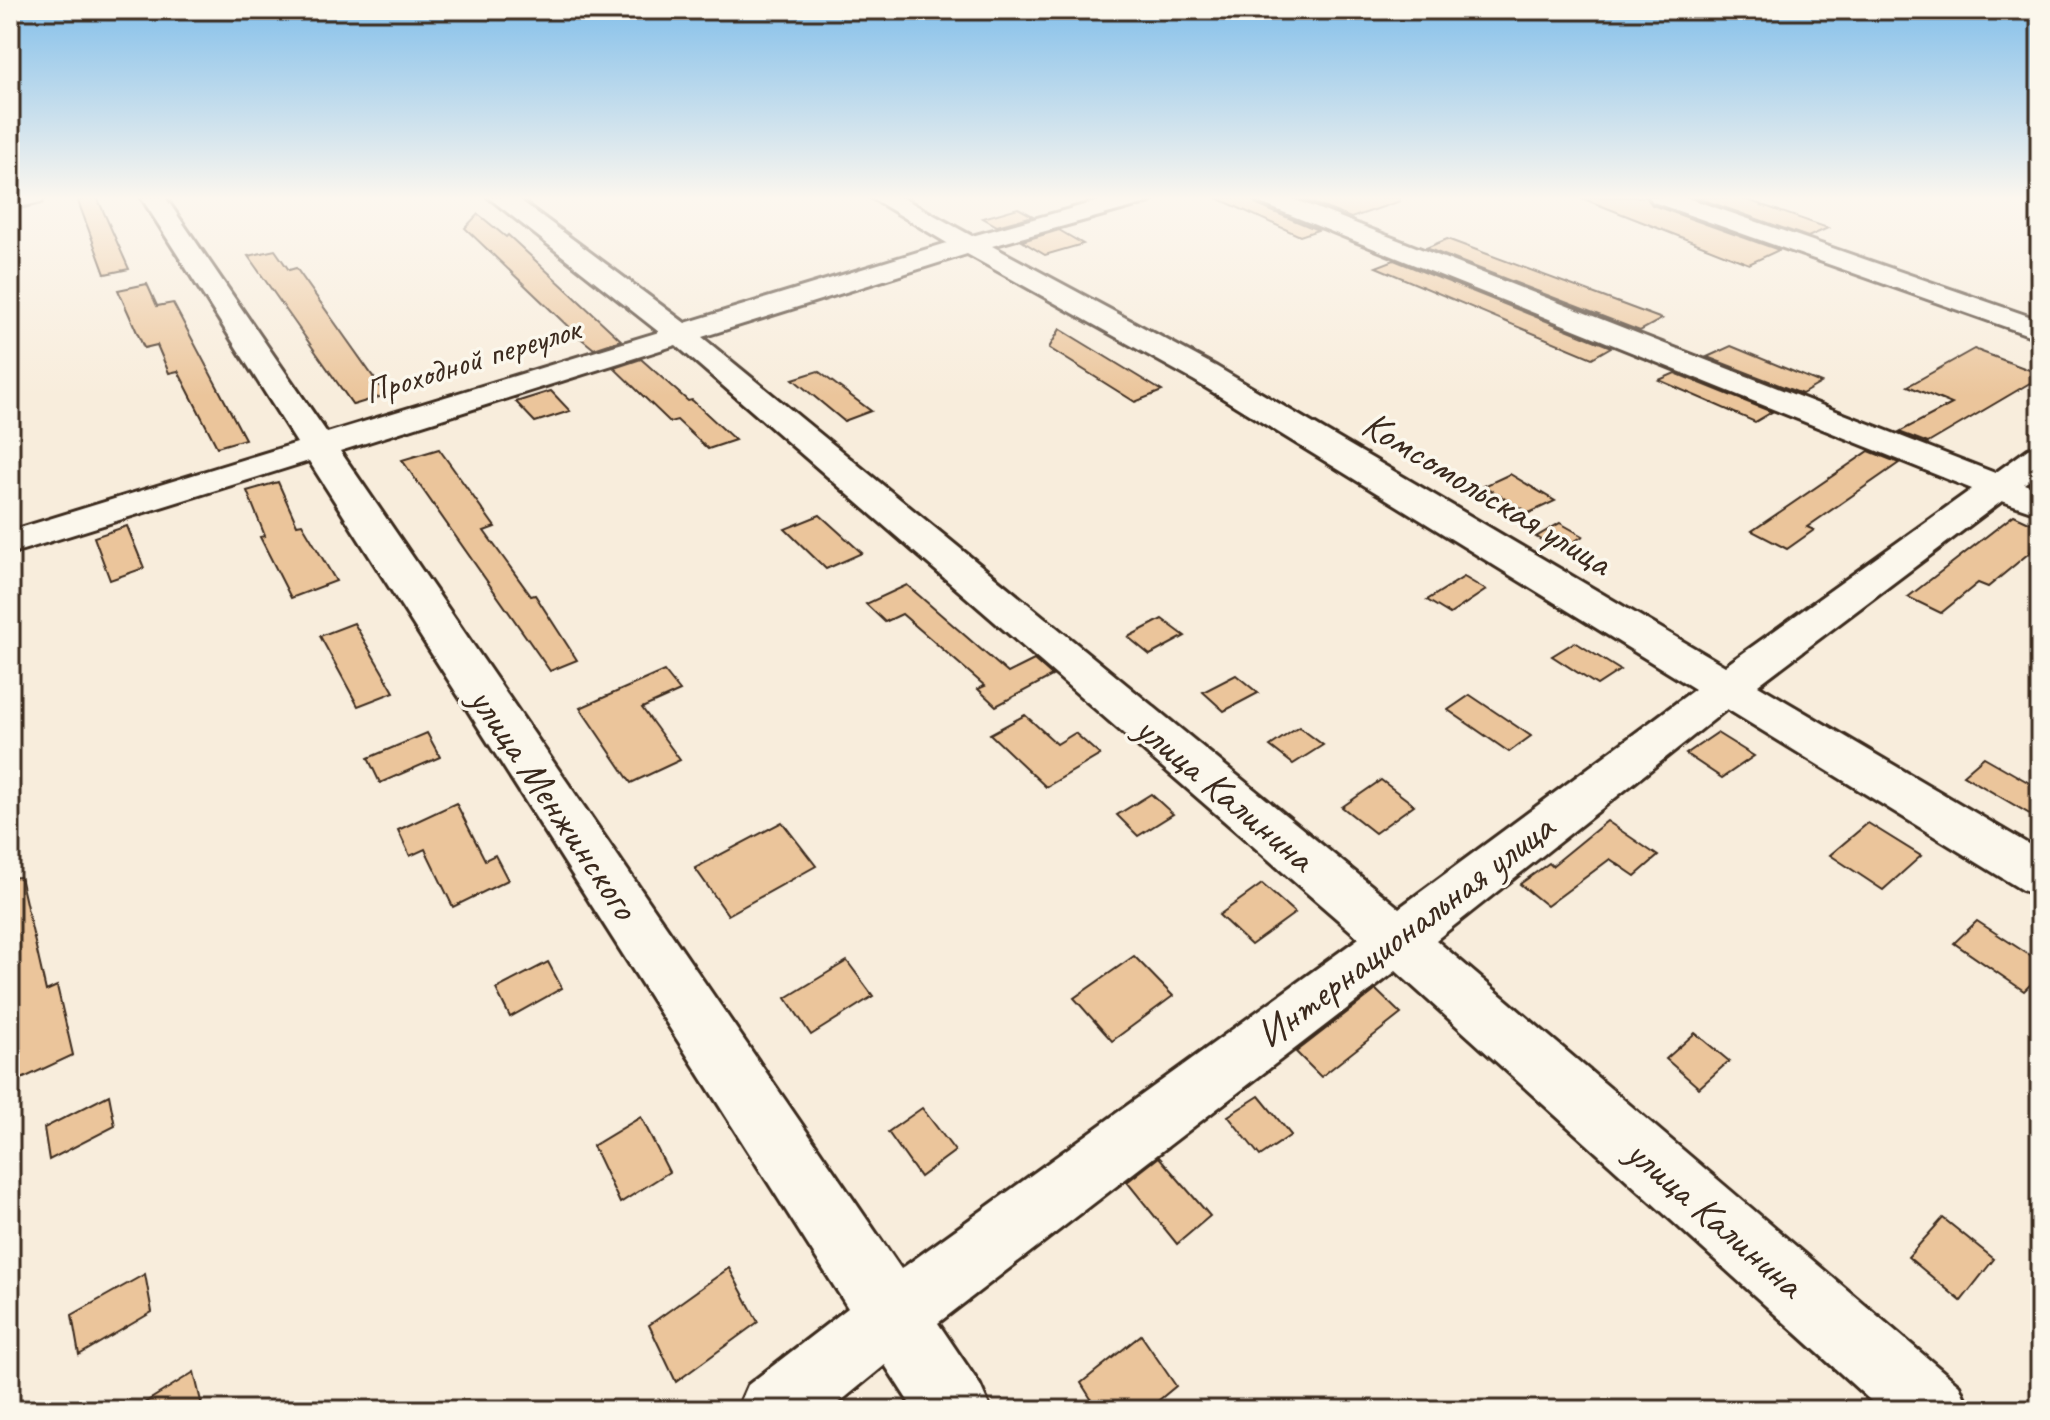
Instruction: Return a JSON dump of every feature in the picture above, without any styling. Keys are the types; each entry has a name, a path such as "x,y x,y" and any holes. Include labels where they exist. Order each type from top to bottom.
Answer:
{"street":[{"name":"улица Менжинского","path":"197,263 955,1410"},
{"name":"улица Калинина","path":"587,263 682,335 1398,939 1934,1410"},
{"name":"Проходной переулок","path":"10,543 910,263"},
{"name":"Комсомольская улица","path":"1006,263 1206,374 2040,876"},
{"path":"1434,263 2020,495"},
{"path":"1850,263 2040,330"},
{"name":"Интернациональная улица","path":"773,1410 894,1315 1398,939 1725,688 2020,495 2040,456"}],"building":[{"path":"101,263 126,263 129,269 105,274"},
{"path":"253,263 284,263 289,270 296,268 386,395 353,405"},
{"path":"502,263 538,263 621,340 594,349"},
{"path":"1402,263 1611,347 1592,358 1376,267"},
{"path":"1465,263 1512,263 1662,319 1640,331"},
{"path":"147,284 157,306 173,303 245,439 217,447 178,371 169,373 157,345 144,348 118,290"},
{"path":"1060,329 1162,391 1135,402 1049,348"},
{"path":"1731,346 1821,383 1802,394 1707,357"},
{"path":"1974,349 2040,374 2040,377 1928,443 1899,432 1952,404 1908,386"},
{"path":"641,359 735,440 708,449 677,420 670,422 614,368"},
{"path":"818,371 871,411 844,421 793,379"},
{"path":"1675,373 1772,412 1755,422 1659,380"},
{"path":"551,391 570,411 535,422 516,402"},
{"path":"439,449 495,527 484,531 531,596 535,595 577,660 550,671 402,460"},
{"path":"1869,451 1899,463 1807,527 1814,530 1787,549 1752,531"},
{"path":"1510,474 1555,501 1529,513 1484,486"},
{"path":"278,482 297,525 302,524 336,581 291,598 260,537 265,536 247,491"},
{"path":"820,515 862,553 826,569 785,529"},
{"path":"2014,515 2040,527 2040,544 1988,587 1978,583 1941,613 1908,597"},
{"path":"1560,523 1583,536 1560,550 1536,537"},
{"path":"127,526 144,568 110,580 94,537"},
{"path":"1464,577 1486,590 1450,614 1427,600"},
{"path":"907,585 1008,673 1034,660 1052,676 996,706 978,689 985,686 902,614 885,622 866,604"},
{"path":"1162,619 1185,636 1150,655 1128,637"},
{"path":"354,623 394,692 358,706 320,636"},
{"path":"1575,642 1620,670 1597,685 1552,656"},
{"path":"664,671 680,691 642,708 680,760 631,783 580,708"},
{"path":"1236,675 1258,693 1224,711 1203,692"},
{"path":"1470,695 1531,736 1509,752 1448,710"},
{"path":"1025,715 1057,744 1075,733 1100,755 1046,787 990,734"},
{"path":"1299,727 1323,745 1293,764 1270,746"},
{"path":"427,733 440,757 380,783 368,758"},
{"path":"1717,733 1754,756 1722,778 1686,754"},
{"path":"1984,757 2040,789 2040,820 1963,775"},
{"path":"1381,780 1414,805 1375,833 1342,807"},
{"path":"1151,794 1173,814 1138,836 1117,815"},
{"path":"456,803 485,860 495,855 508,880 453,907 425,849 410,856 398,830"},
{"path":"1607,821 1658,856 1635,876 1610,859 1547,906 1520,884 1549,863 1552,866"},
{"path":"782,822 816,866 728,915 695,868"},
{"path":"1868,823 1921,856 1883,890 1830,855"},
{"path":"20,877 46,991 57,986 73,1055 13,1083 10,1056 20,1051 10,1011 10,878"},
{"path":"1262,884 1295,913 1251,945 1219,915"},
{"path":"1977,921 2040,962 2040,975 2024,991 1954,943"},
{"path":"1134,956 1173,996 1112,1041 1074,998"},
{"path":"847,961 873,996 811,1035 786,998"},
{"path":"548,962 562,988 510,1017 496,989"},
{"path":"1376,990 1401,1014 1321,1077 1296,1052"},
{"path":"1695,1033 1729,1061 1699,1088 1666,1059"},
{"path":"109,1095 115,1126 49,1160 44,1128"},
{"path":"1259,1096 1291,1135 1260,1156 1228,1116"},
{"path":"922,1108 955,1151 920,1177 888,1132"},
{"path":"641,1117 669,1172 620,1203 593,1146"},
{"path":"1159,1157 1210,1216 1177,1244 1127,1182"},
{"path":"1943,1218 1994,1259 1961,1301 1908,1257"},
{"path":"729,1268 758,1322 676,1382 649,1325"},
{"path":"145,1274 152,1312 79,1355 72,1315"},
{"path":"1141,1335 1176,1386 1147,1410 1098,1410 1081,1383"},
{"path":"194,1372 203,1410 133,1410"}]}
